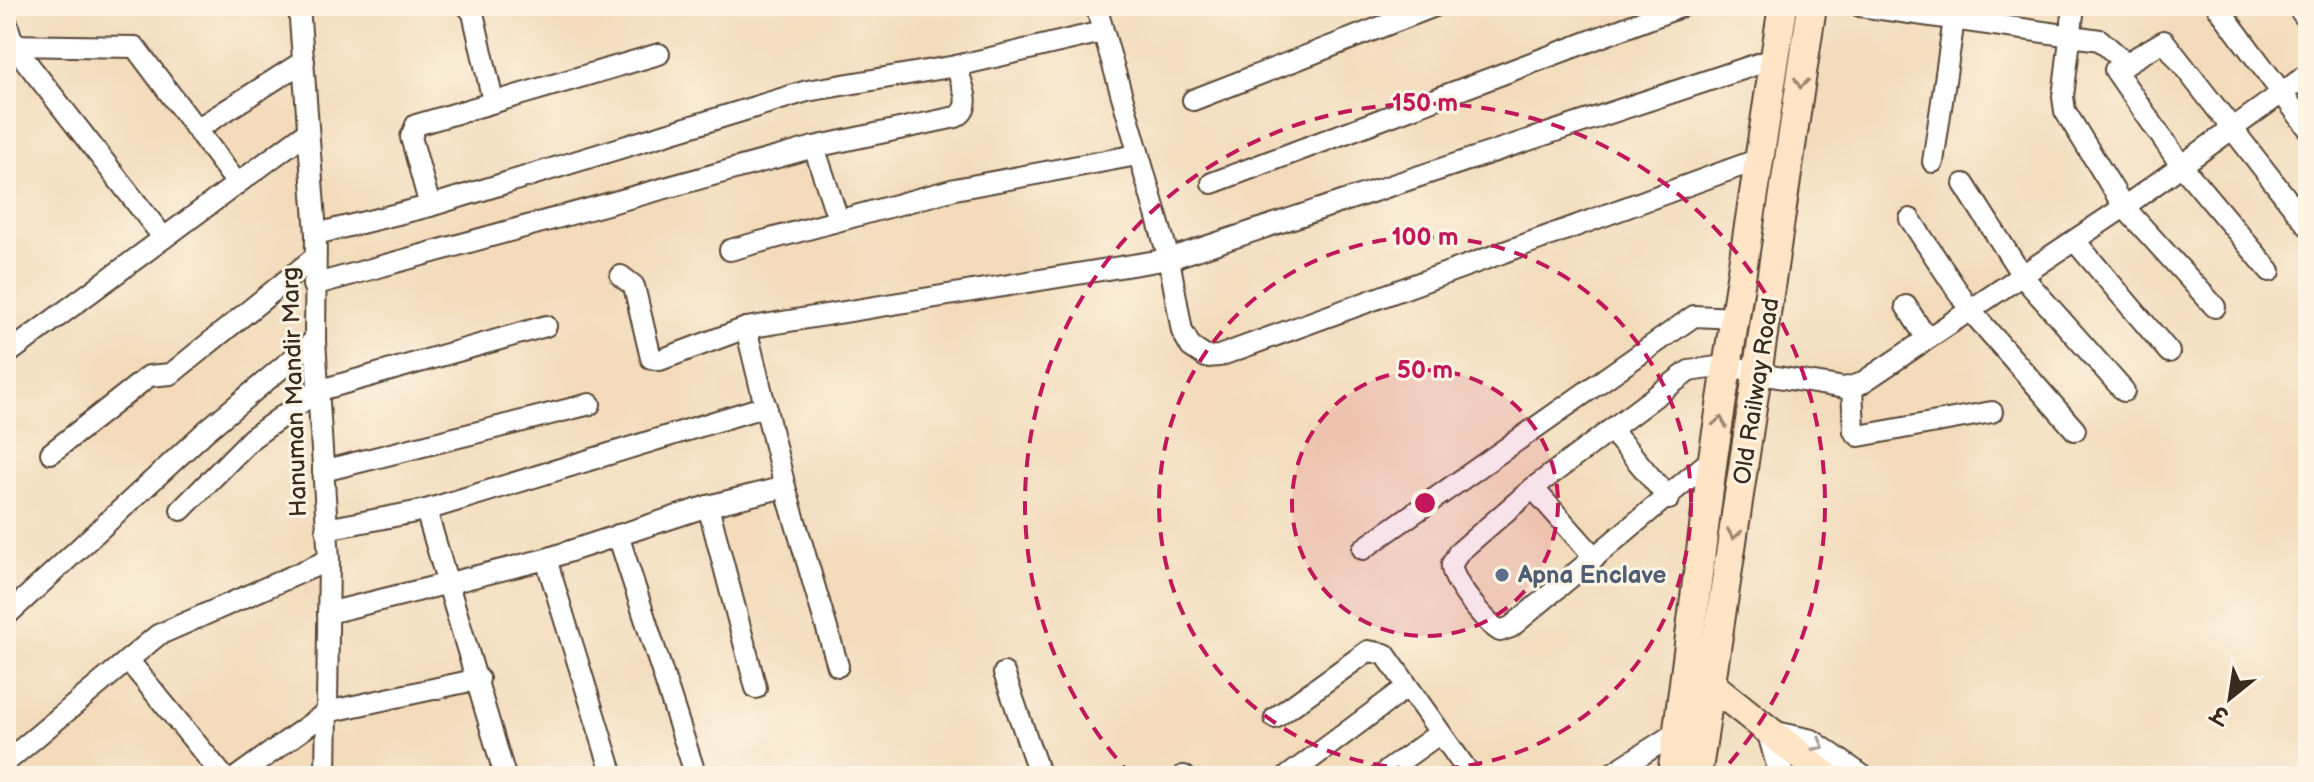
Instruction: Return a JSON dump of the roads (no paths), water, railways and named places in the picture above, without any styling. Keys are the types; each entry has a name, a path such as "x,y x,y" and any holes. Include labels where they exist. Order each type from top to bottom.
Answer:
{"main road":[{"name":"Old Railway Road","path":"1697,776 1685,666 1713,458 1730,365 1783,6"},
{"name":"Old Railway Road","path":"1672,776 1711,683 1812,6"},
{"path":"1685,666 1711,683 1818,770"}],"street":[{"name":"Hanuman Mandir Marg","path":"299,6 316,234 313,285 317,391 329,560 326,776"},
{"path":"467,6 473,13 493,101"},
{"path":"1096,6 1169,259 1182,331 1191,347 1206,357 1219,356 1762,158"},
{"path":"1193,100 1435,6"},
{"path":"1212,183 1683,6"},
{"path":"1860,6 1956,12 2073,35 2107,43 2127,64"},
{"path":"2074,6 2073,35 2063,97 2065,111 2124,207 2215,307"},
{"path":"2217,6 2308,128"},
{"path":"2297,6 2308,21"},
{"path":"1933,162 1956,12"},
{"path":"6,21 10,46 163,237"},
{"path":"316,234 430,206 807,91 956,66 1102,32"},
{"path":"2270,271 2181,165 2115,70 2164,41 2308,226"},
{"path":"10,46 135,47 236,182"},
{"path":"430,206 411,137 413,129 493,101 659,54"},
{"path":"621,276 634,286 654,359 746,328 1169,259 1776,58"},
{"path":"197,129 304,61"},
{"path":"313,285 814,147 960,115 967,103 956,66"},
{"path":"1713,458 1669,499 1511,627 1500,631 1489,625 1453,575 1452,564 1458,553 1533,488 1689,371 1730,365 1759,374 1852,387 2023,277 2308,74"},
{"path":"6,355 307,132"},
{"path":"814,147 838,219"},
{"path":"730,250 955,189 1137,155"},
{"path":"1964,184 2023,277 2124,391"},
{"path":"1910,219 1970,310 2075,430"},
{"path":"2075,241 2169,352"},
{"path":"51,453 149,376 171,374 314,258"},
{"path":"1906,306 1927,339"},
{"path":"1363,549 1694,316 1736,318"},
{"path":"181,510 252,438 317,391 546,326"},
{"path":"746,328 785,487 838,666"},
{"path":"7,612 207,430 315,340"},
{"path":"1852,387 1854,431 1859,436 1992,412"},
{"path":"323,471 590,404"},
{"path":"326,529 426,510 766,406"},
{"path":"1612,431 1669,499"},
{"path":"328,613 546,559 708,506 785,487"},
{"path":"1533,488 1595,558"},
{"path":"708,506 756,688"},
{"path":"426,510 479,679 505,776"},
{"path":"618,535 693,767"},
{"path":"546,559 613,776"},
{"path":"6,762 158,635 329,560"},
{"path":"1275,718 1368,651 1385,654 1471,776"},
{"path":"128,660 223,776"},
{"path":"1004,673 1040,776"},
{"path":"238,776 327,712 479,679"},
{"path":"1288,776 1407,687"},
{"path":"1608,776 1693,725"},
{"path":"1785,776 1776,762 1767,730 1812,740 1863,776"},
{"path":"1380,776 1440,733"}],"place":[{"name":"Apna Enclave","path":"1502,575"}]}
